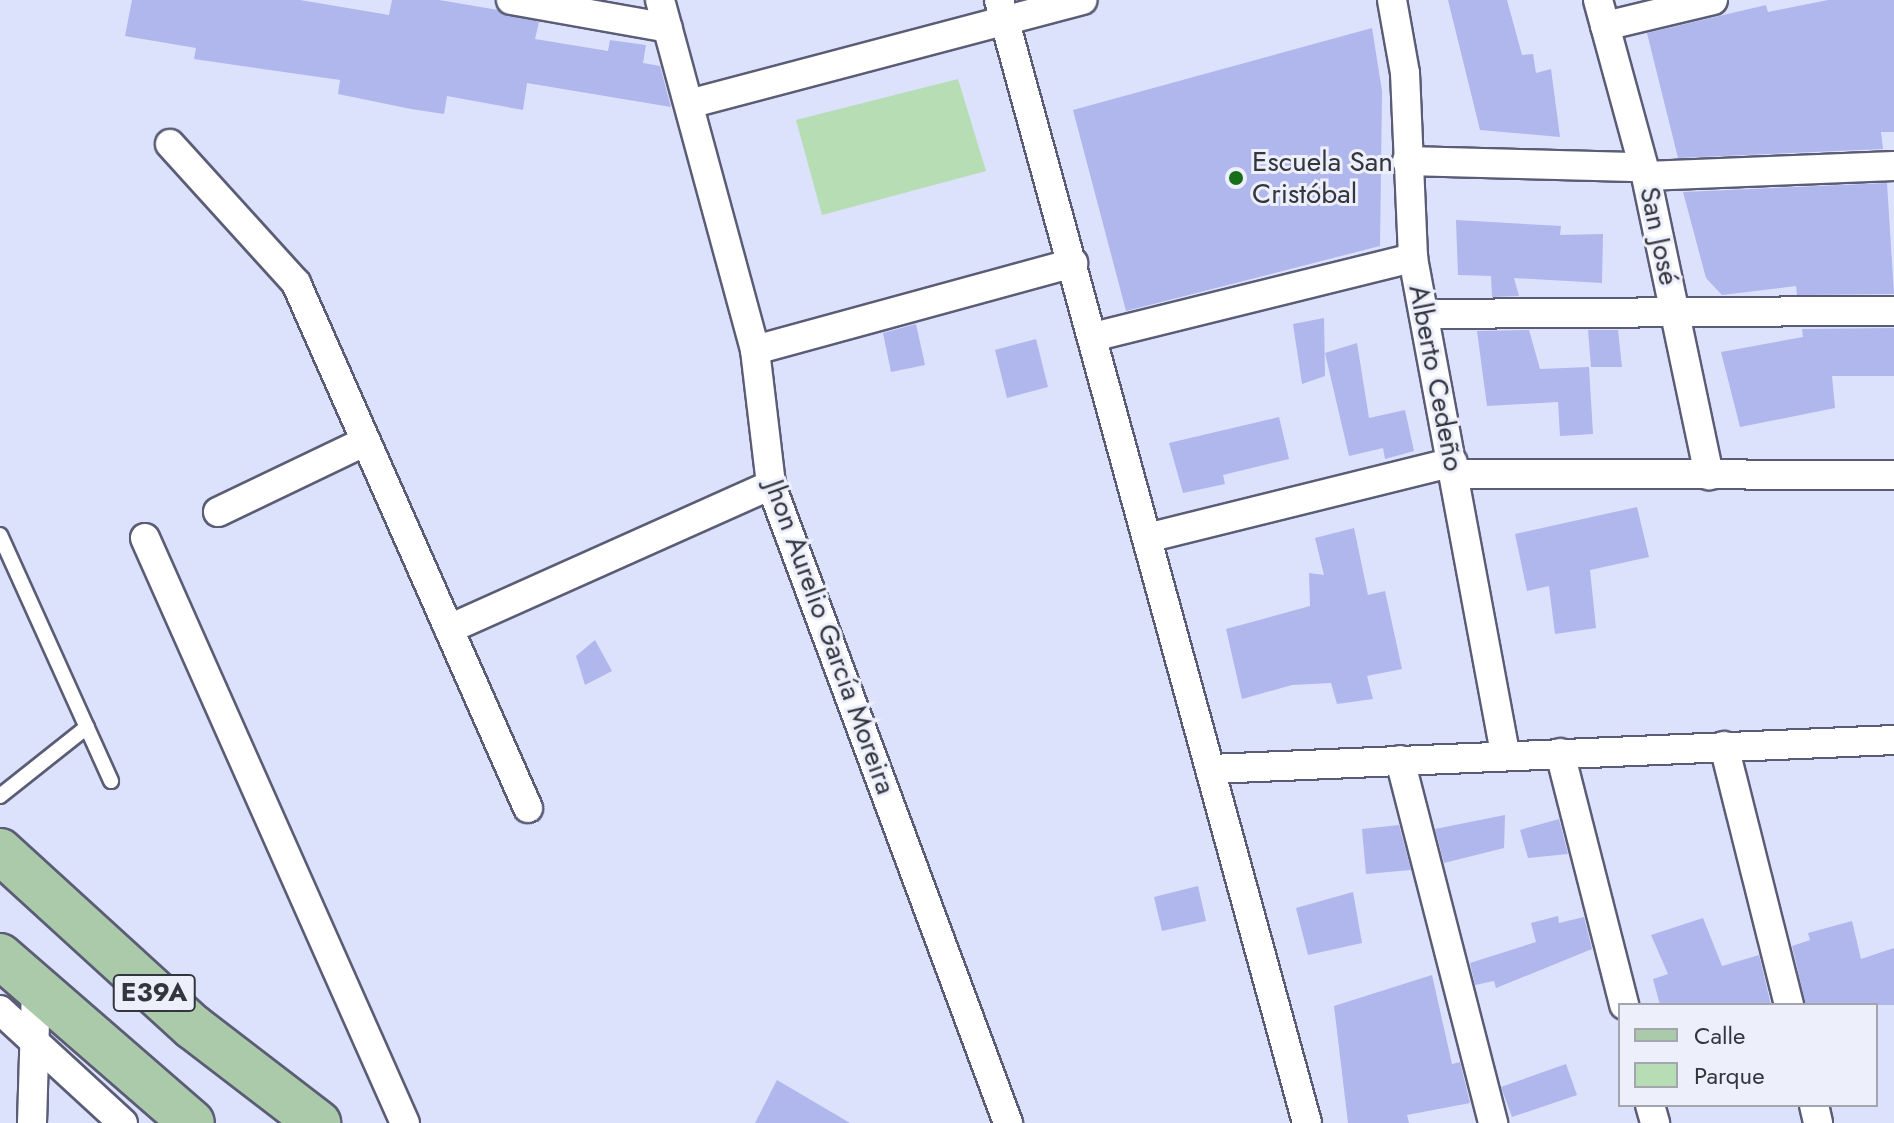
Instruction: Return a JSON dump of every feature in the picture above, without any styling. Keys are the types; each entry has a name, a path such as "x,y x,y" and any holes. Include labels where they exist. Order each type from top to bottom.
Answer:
{"main road":[{"name":"E39A","path":"0,851 193,1027 318,1123"},
{"name":"E39A","path":"0,956 18,1000 192,1123"}],"street":[{"path":"511,0 668,28"},
{"name":"Jhon Aurelio García Moreira","path":"660,0 755,350 771,485 1008,1123"},
{"path":"689,104 1002,11 1082,0"},
{"name":"Alberto Cedeño","path":"1392,0 1405,73 1413,258 1505,753"},
{"path":"1602,13 1713,0"},
{"path":"1002,11 1307,1123"},
{"name":"San José","path":"1602,13 1644,171 1709,475"},
{"path":"170,144 296,283 528,808"},
{"path":"1407,161 1644,171 1894,166"},
{"path":"1093,337 1413,258"},
{"path":"755,350 1073,263"},
{"path":"1424,314 1894,311"},
{"path":"218,512 366,441"},
{"path":"1147,538 1454,468 1709,475 1894,475"},
{"path":"449,629 771,485"},
{"path":"145,538 405,1123"},
{"path":"1211,769 1505,753 1893,744"},
{"path":"1724,746 1788,1003"},
{"path":"1560,753 1623,1003"},
{"path":"1400,760 1493,1123"},
{"path":"18,1000 31,1040 32,1123"},
{"path":"18,1000 31,1040 123,1123"},
{"path":"0,1041 31,1040"}],"lane":[{"path":"0,535 111,781"},
{"path":"0,796 87,727"}],"green space":[{"path":"958,79 986,171 822,215 796,120"}],"building":[{"path":"132,0 300,0 389,15 392,0 439,0 498,10 539,22 535,39 608,51 610,40 646,45 643,63 660,66 671,107 527,83 523,110 447,96 444,114 411,109 338,94 340,80 194,59 196,48 125,36"},
{"path":"1448,0 1507,0 1522,55 1533,54 1536,73 1551,69 1560,137 1480,130"},
{"path":"1828,0 1894,0 1894,132 1881,132 1883,149 1678,158 1647,33 1766,5 1768,12"},
{"name":"Escuela San Cristóbal","path":"1372,28 1382,91 1380,246 1126,311 1073,110"},
{"path":"1887,183 1894,294 1797,295 1796,286 1722,295 1706,278 1683,192"},
{"path":"1456,220 1561,226 1560,235 1603,234 1602,283 1514,278 1519,296 1492,297 1491,276 1458,275"},
{"path":"1324,318 1325,376 1302,384 1293,324"},
{"path":"916,324 925,365 891,372 883,333"},
{"path":"1894,328 1894,376 1832,376 1835,408 1740,427 1721,352 1803,337 1802,329"},
{"path":"1529,330 1540,369 1589,367 1593,434 1560,436 1558,402 1487,406 1477,331"},
{"path":"1588,330 1618,330 1622,367 1591,367"},
{"path":"1036,339 1048,387 1007,398 995,350"},
{"path":"1357,343 1369,418 1405,410 1414,451 1385,459 1383,448 1349,456 1325,353"},
{"path":"1279,417 1289,459 1223,475 1225,484 1183,493 1169,443"},
{"path":"1637,507 1649,557 1590,570 1596,628 1555,634 1549,586 1527,591 1515,534"},
{"path":"1354,528 1368,595 1385,591 1402,669 1367,676 1373,699 1337,704 1331,683 1292,685 1242,699 1226,629 1310,606 1309,573 1324,575 1315,538"},
{"path":"595,640 612,671 585,685 576,656"},
{"path":"1505,815 1504,848 1444,863 1435,829"},
{"path":"1559,819 1568,854 1528,858 1520,830"},
{"path":"1399,825 1411,870 1366,874 1362,829"},
{"path":"1198,886 1206,921 1162,931 1154,897"},
{"path":"1353,892 1362,943 1308,955 1296,908"},
{"path":"1558,916 1559,923 1584,917 1592,949 1496,988 1494,981 1475,985 1470,963 1536,942 1531,923"},
{"path":"1703,918 1722,966 1759,955 1771,1003 1659,1003 1653,979 1668,974 1651,935"},
{"path":"1852,921 1861,959 1894,948 1894,1005 1806,1003 1792,946 1810,940 1808,933"},
{"path":"1432,975 1452,1064 1460,1062 1470,1103 1407,1115 1409,1123 1348,1123 1334,1006"},
{"path":"1566,1064 1577,1095 1512,1117 1501,1087"},
{"path":"777,1080 850,1123 755,1123"}],"place":[{"name":"Escuela San Cristóbal","path":"1236,178"}]}
